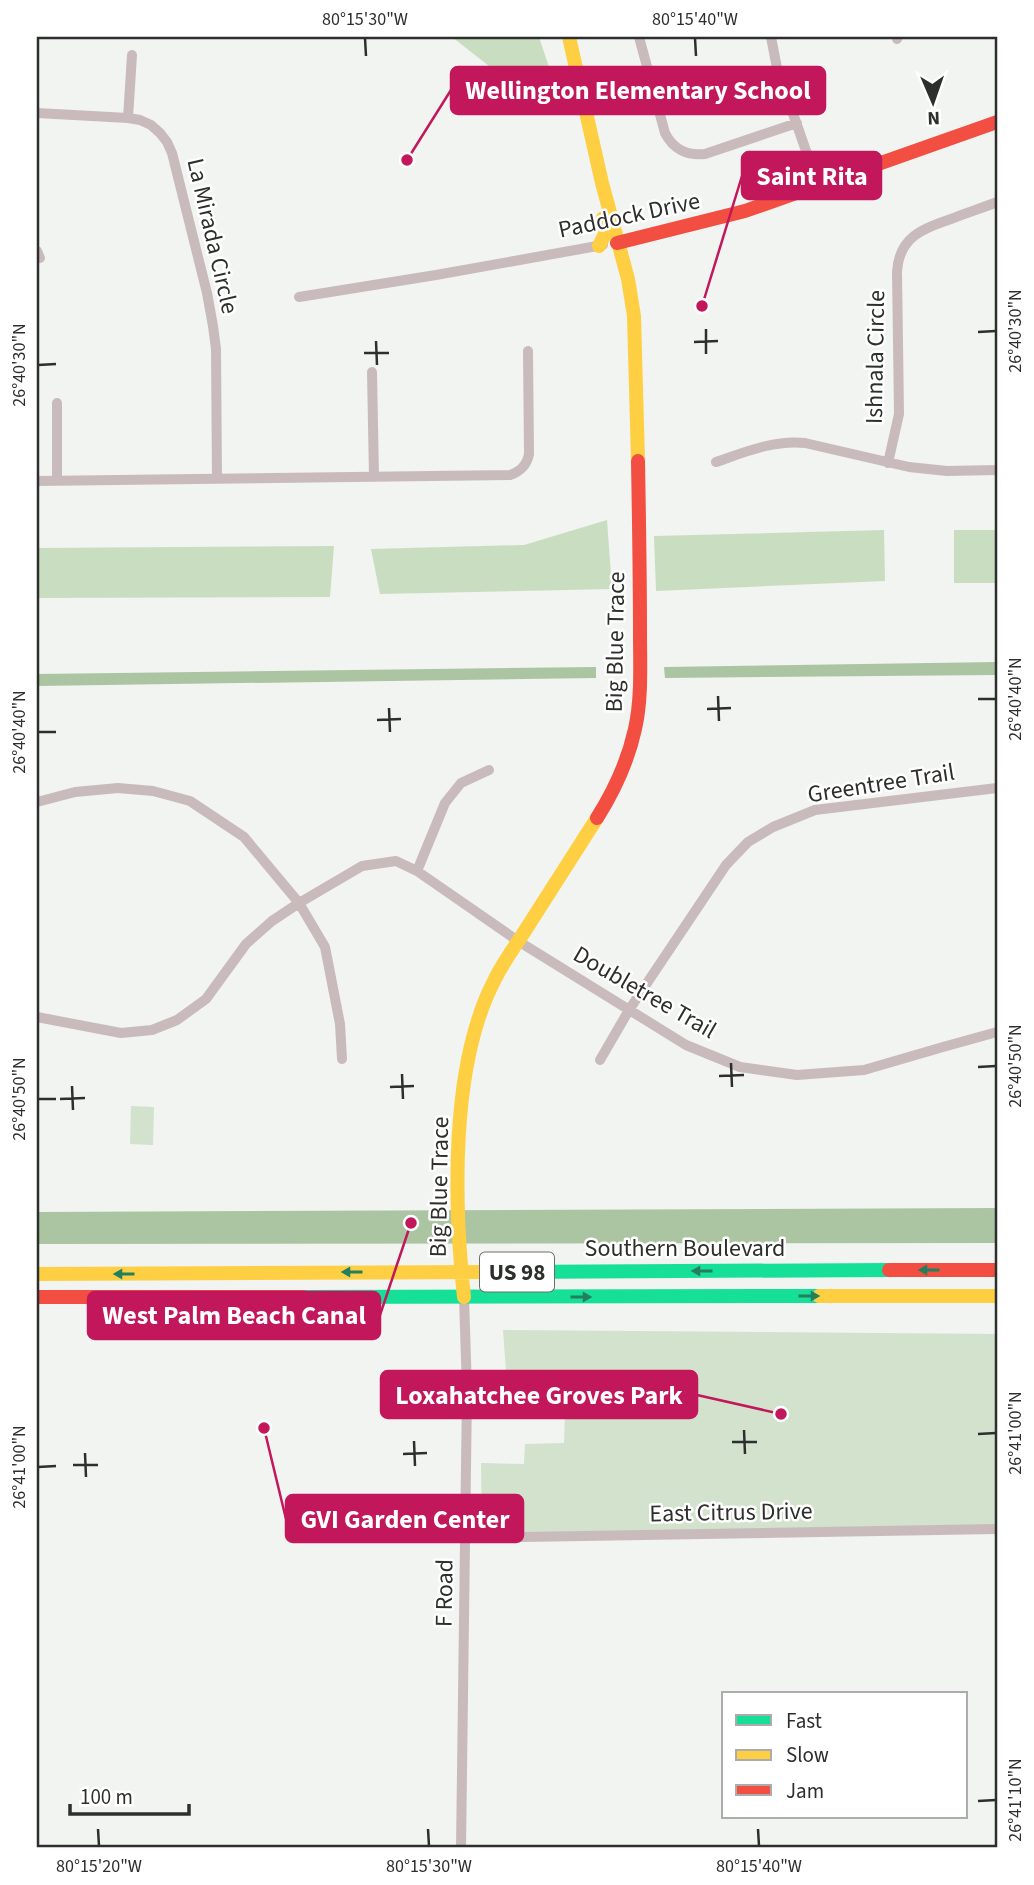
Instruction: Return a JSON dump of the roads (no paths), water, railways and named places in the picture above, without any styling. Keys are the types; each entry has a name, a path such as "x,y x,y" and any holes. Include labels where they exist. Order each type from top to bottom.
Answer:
{"main road":[{"name":"Big Blue Trace","path":"464,1297 458,1189 466,1080 472,1043 482,1009 494,980 609,798 625,762 640,702 640,548 634,316 628,279 601,179 569,37"},
{"name":"Paddock Drive","path":"617,243 745,211 997,122"},
{"path":"599,246 606,232 598,188 601,179"},
{"name":"Southern Boulevard","path":"37,1274 997,1270"},
{"name":"Southern Boulevard","path":"37,1297 997,1296"}],"street":[{"path":"639,37 665,133 671,143 681,151 693,155 705,154 797,123"},
{"path":"771,37 777,68 818,185"},
{"path":"128,118 132,55"},
{"name":"La Mirada Circle","path":"37,113 128,118 146,122 164,137 170,147 207,293 216,349 217,479"},
{"name":"Ishnala Circle","path":"888,463 898,414 897,272 900,255 910,240 924,229 997,202"},
{"name":"Paddock Drive","path":"299,296 617,243"},
{"path":"37,481 510,475 521,469 530,454 528,351"},
{"path":"372,372 374,477"},
{"path":"57,403 57,481"},
{"path":"716,463 768,445 793,442 931,470 997,470"},
{"path":"37,1017 121,1033 152,1030 177,1020 205,999 246,944 272,921 299,903 362,866 396,861 417,871 445,803 461,783 489,770"},
{"path":"37,802 75,792 118,788 153,791 190,802 244,837 299,903 325,947 340,1024 342,1059"},
{"name":"Greentree Trail","path":"600,1060 629,1010 726,865 748,842 773,827 815,810 997,788"},
{"name":"Doubletree Trail","path":"417,871 518,941 686,1045 740,1067 797,1075 864,1070 997,1032"},
{"name":"F Road","path":"461,1848 467,1381 464,1297"},
{"name":"East Citrus Drive","path":"466,1538 997,1530"}],"place":[{"name":"Wellington Elementary School","path":"407,160"},
{"name":"Saint Rita","path":"702,306"},
{"name":"West Palm Beach Canal","path":"411,1223"},
{"name":"Loxahatchee Groves Park","path":"781,1414"},
{"name":"GVI Garden Center","path":"264,1428"}]}
